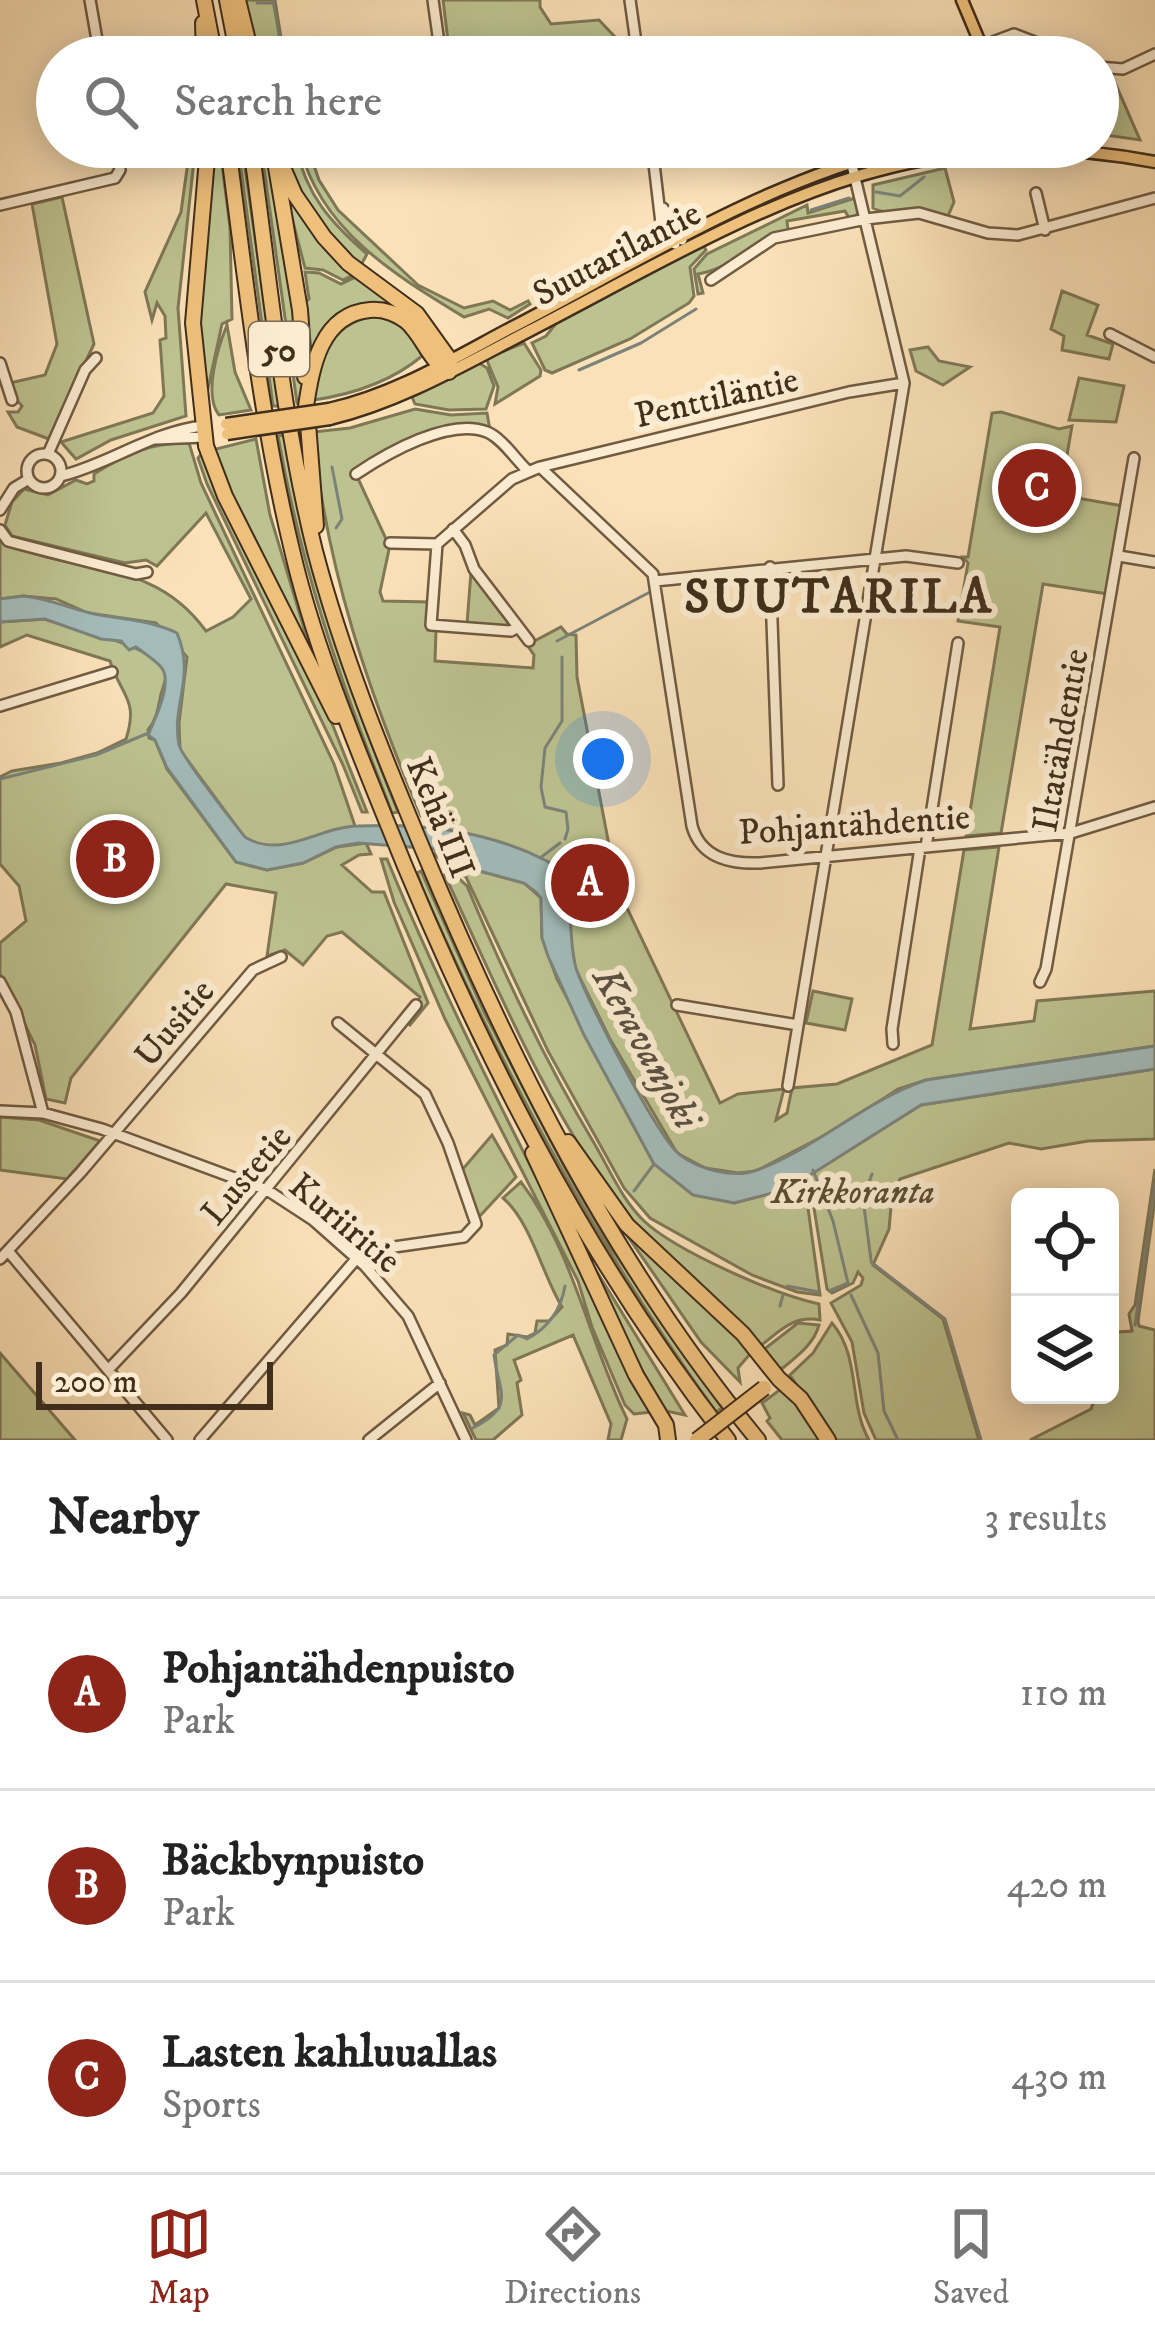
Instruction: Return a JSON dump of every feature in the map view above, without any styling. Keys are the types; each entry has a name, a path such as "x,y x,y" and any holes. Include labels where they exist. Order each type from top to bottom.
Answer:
{"highway":[{"path":"227,0 234,36"},
{"path":"238,0 247,36"},
{"path":"202,36 204,3"},
{"path":"204,3 210,36"},
{"path":"206,168 194,323 204,431 225,496 366,772"},
{"name":"Kehä III","path":"232,168 283,511 316,635 366,772 474,1025 524,1125 636,1312 728,1440"},
{"name":"Kehä III","path":"254,168 292,436 315,549 346,656 404,803 467,957 537,1099 664,1312 758,1440"},
{"path":"276,168 300,310 315,549"},
{"path":"283,168 324,237 348,263 417,314 446,366"},
{"path":"306,406 320,348 334,326 357,312 382,310 398,316 446,366"},
{"path":"537,1099 627,1225 801,1399 828,1440"},
{"path":"524,1125 538,1171 670,1435"},
{"path":"710,1440 779,1379"},
{"path":"698,1440 766,1391"}],"main road":[{"path":"962,0 978,36"},
{"name":"Suutarilantie","path":"1119,155 1155,162"},
{"name":"Suutarilantie","path":"446,366 676,239 835,168"},
{"name":"Suutarilantie","path":"204,431 330,414 446,366 798,195 885,168"}],"street":[{"path":"90,0 96,36"},
{"path":"433,0 438,36"},
{"path":"630,0 635,36"},
{"path":"1119,69 1155,54"},
{"path":"0,205 118,176 117,168"},
{"path":"655,168 661,204 684,251"},
{"path":"788,1086 831,855 904,383 854,168"},
{"path":"1036,193 1045,230"},
{"path":"711,280 774,238 866,219 919,213 998,235 1045,230 1155,198"},
{"path":"1110,334 1155,357"},
{"path":"48,454 76,389 96,358"},
{"path":"0,363 12,400"},
{"name":"Penttiläntie","path":"437,544 512,479 541,466 904,383"},
{"path":"356,474 380,458 454,427 491,434 528,471"},
{"name":"Suutarilantie","path":"29,479 46,488 61,476 154,439 204,431"},
{"path":"0,510 14,488 29,479 31,460 39,454 48,454 59,463 61,476"},
{"name":"Iltatähdentie","path":"1040,982 1071,833 1134,458"},
{"path":"541,466 656,581 906,556 958,563"},
{"path":"453,529 474,569 529,641"},
{"path":"0,530 8,541 136,574 147,572"},
{"path":"390,543 437,544 431,625 512,631 518,627"},
{"path":"1119,556 1155,562"},
{"path":"770,567 778,784"},
{"name":"Pohjantähdentie","path":"656,581 692,826 698,842 719,858 742,863 1071,833 1155,807"},
{"path":"893,1044 958,643"},
{"path":"0,706 112,672"},
{"name":"Uusitie","path":"4,1255 249,974 262,963 281,957"},
{"path":"0,982 22,1028 43,1113"},
{"name":"Lustetie","path":"108,1370 182,1293 416,1005"},
{"path":"677,1006 798,1025"},
{"path":"200,1440 356,1258 380,1249 464,1237 476,1224 430,1103 338,1023"},
{"name":"Kuriiritie","path":"0,1111 43,1113 112,1133 267,1190 313,1220 356,1258 407,1316 466,1440"},
{"path":"4,1255 167,1440"},
{"path":"369,1440 440,1383"}],"green space":[{"path":"243,0 275,0 281,36 252,36"},
{"path":"443,0 540,0 551,24 599,20 614,36 447,36"},
{"path":"1119,92 1140,140 1119,137"},
{"path":"187,168 193,168 178,308 186,416 111,440 76,459 61,442 153,413 164,396 160,340 166,338 165,316 157,303 152,320 145,292 181,212"},
{"path":"210,168 223,168 230,228 232,319 222,324 207,393 199,323"},
{"path":"241,168 245,168 279,406 273,406"},
{"path":"264,168 273,168 295,306 304,402 297,403"},
{"path":"290,168 302,168 322,207 367,254 360,267 313,212"},
{"path":"307,168 315,168 338,210 418,285 464,308 493,301 510,310 530,304 508,318 489,309 464,317 387,267 364,247 324,203"},
{"path":"945,168 954,202 948,216 873,208 873,185"},
{"path":"285,191 355,274 343,280 305,268"},
{"path":"62,197 94,344 49,439 17,427 8,412 18,412 22,406 10,392 10,383 45,375 57,344 32,204"},
{"path":"855,198 859,210 855,218 850,220 845,211 787,221 788,230 698,274 703,293 698,294 694,269 707,254 807,205 808,213"},
{"path":"703,245 706,250 690,267 694,296 689,303 630,339 552,373 545,370 532,343 546,336 558,321"},
{"path":"305,272 341,284 358,276 403,310 359,307 310,366"},
{"path":"1062,291 1098,305 1087,335 1113,344 1109,359 1062,350 1064,336 1051,329"},
{"path":"373,316 404,328 422,356 371,386 314,400 323,358 336,336 358,320"},
{"path":"227,325 235,372 251,410 219,415 212,384"},
{"path":"524,343 540,376 495,404 498,387 486,358"},
{"path":"928,347 939,361 970,367 943,385 916,371 910,350"},
{"path":"479,363 487,368 494,386 486,409 415,404 412,397"},
{"path":"1079,378 1124,386 1116,422 1069,420"},
{"path":"415,409 451,415 487,413 490,430 455,425 378,456 355,472 386,539 391,540 380,592 383,601 430,602 428,630 436,630 435,661 533,668 534,655 527,645 561,627 576,635 577,677 617,887 720,1103 738,1094 784,1089 776,1120 787,1113 792,1088 837,1084 932,1045 964,850 999,847 970,1029 1034,1021 1037,1001 1155,991 1155,1046 926,1080 898,1089 833,1131 756,1171 705,1168 677,1153 610,1039 575,968 562,879 551,863 447,829 442,815 421,816 367,675 328,532 313,432 350,428"},
{"path":"992,413 1059,429 1072,426 1060,495 1123,506 1108,594 1043,584 1001,833 966,836 1000,627 958,621 968,563 963,557 968,557"},
{"path":"284,435 330,627 398,812 392,813 323,620 287,483 278,436"},
{"path":"256,439 270,515 312,655 226,487 212,450"},
{"path":"189,443 201,483 334,764 355,826 285,845 258,844 245,838 180,750 187,657 156,623 88,613 56,599 0,599 0,540 28,552 136,578 184,607 206,631 233,617 251,599 206,513 157,566 146,560 125,563 12,536 5,525 12,502 24,489 48,495 76,480 94,481 94,474 139,451"},
{"path":"204,451 322,698 367,812 362,812 207,484 198,458"},
{"path":"471,572 508,621 507,627 467,624"},
{"path":"45,619 133,647 161,665 166,677 149,738 155,740 167,769 236,862 267,870 303,863 337,847 366,843 371,854 342,865 372,892 384,892 428,1003 410,1025 402,1020 420,997 342,932 327,936 303,965 285,950 267,956 276,893 226,884 71,1078 65,1103 46,1099 35,1045 0,974 0,943 26,921 19,886 0,864 0,777 97,753 126,739 131,715 110,661 27,635 0,647 0,622"},
{"path":"435,849 476,870 524,883 541,898 542,938 557,979 654,1164 734,1203 796,1187 808,1208 820,1295 797,1292 752,1275 650,1218 624,1188 548,1051 466,877 436,856"},
{"path":"381,859 387,859 482,1069 652,1412 634,1414 625,1405 578,1281 445,1019 394,902"},
{"path":"421,871 485,1014 566,1170 609,1245 722,1408 716,1412 631,1287 519,1091 422,887 417,873"},
{"path":"454,874 467,886 542,1049 636,1213 702,1258 753,1282 819,1304 820,1320 794,1322 759,1347 633,1225 577,1142 529,1055 445,875"},
{"path":"813,991 852,999 845,1030 806,1023"},
{"name":"Kirkkoranta","path":"1155,1069 1155,1139 1088,1141 1041,1149 1009,1143 900,1179 892,1196 889,1229 873,1265 943,1319 979,1440 876,1440 864,1413 852,1342 831,1303 861,1285 863,1278 858,1272 853,1283 832,1293 827,1289 813,1202 802,1179 921,1105"},
{"path":"0,1117 39,1120 100,1141 67,1179 0,1170"},
{"path":"492,1135 516,1177 479,1217 462,1170"},
{"path":"1155,1169 1138,1321 1139,1326 1155,1330 1155,1440 1030,1440 1093,1404 1119,1404 1119,1332 1132,1331 1129,1314 1135,1305"},
{"path":"521,1182 554,1237 627,1419 621,1440 608,1440 611,1424 573,1335 514,1360 521,1380 517,1383 522,1415 493,1440 476,1440 463,1413 475,1425 499,1408 495,1350 507,1345 508,1334 527,1337 535,1333 537,1321 549,1321 562,1307 529,1234 503,1198"},
{"path":"629,1238 739,1338 750,1354 738,1368 740,1382 701,1342"},
{"path":"589,1259 685,1415 661,1410"},
{"path":"798,1323 819,1325 804,1349 778,1368 762,1351"},
{"path":"832,1323 847,1350 858,1411 869,1440 833,1440 790,1375 813,1353"},
{"path":"0,1353 75,1440 0,1440"},
{"path":"781,1389 787,1390 823,1440 782,1440 767,1421 770,1418 762,1403"}],"water":[{"path":"23,596 177,633 184,664 179,745 245,837 273,845 358,826 430,828 501,842 556,869 567,895 577,971 595,1011 655,1122 679,1154 696,1164 727,1173 757,1170 926,1080 1155,1046 1155,1069 921,1105 788,1189 734,1203 693,1195 654,1164 584,1035 548,956 542,938 541,898 536,892 435,849 358,843 267,870 236,862 148,735 164,691 161,667 136,647 129,650 121,641 101,639 45,619 0,622 0,599"}],"waterway":[{"path":"273,0 279,36"},
{"path":"257,3 271,3"},
{"path":"876,192 900,196 924,177"},
{"path":"811,210 849,198"},
{"path":"579,370 641,343 696,309"},
{"path":"332,467 342,519 336,528"},
{"path":"557,641 650,592"},
{"path":"562,657 562,721 545,748 541,787 545,807 566,812 565,839"},
{"path":"0,779 96,755 146,734"},
{"path":"540,858 560,843"},
{"path":"634,1191 654,1164"},
{"path":"813,1170 833,1221 848,1283 829,1291"},
{"path":"871,1260 863,1199 872,1174"},
{"path":"1135,1325 1155,1185"},
{"path":"871,1262 945,1319 981,1440"},
{"path":"473,1428 500,1406 494,1355 518,1335 527,1339 541,1329 557,1310 565,1286"},
{"path":"787,1286 819,1292"},
{"path":"780,1306 783,1295"},
{"path":"851,1295 878,1353 884,1411 898,1440"}],"place":[{"name":"Lasten kahluuallas","path":"1037,488"},
{"name":"Bäckbynpuisto","path":"115,859"},
{"name":"Pohjantähdenpuisto","path":"590,883"}],"district":[{"name":"SUUTARILA","path":"839,595"}],"water label":[{"name":"Keravanjoki","path":"648,1047"}]}
